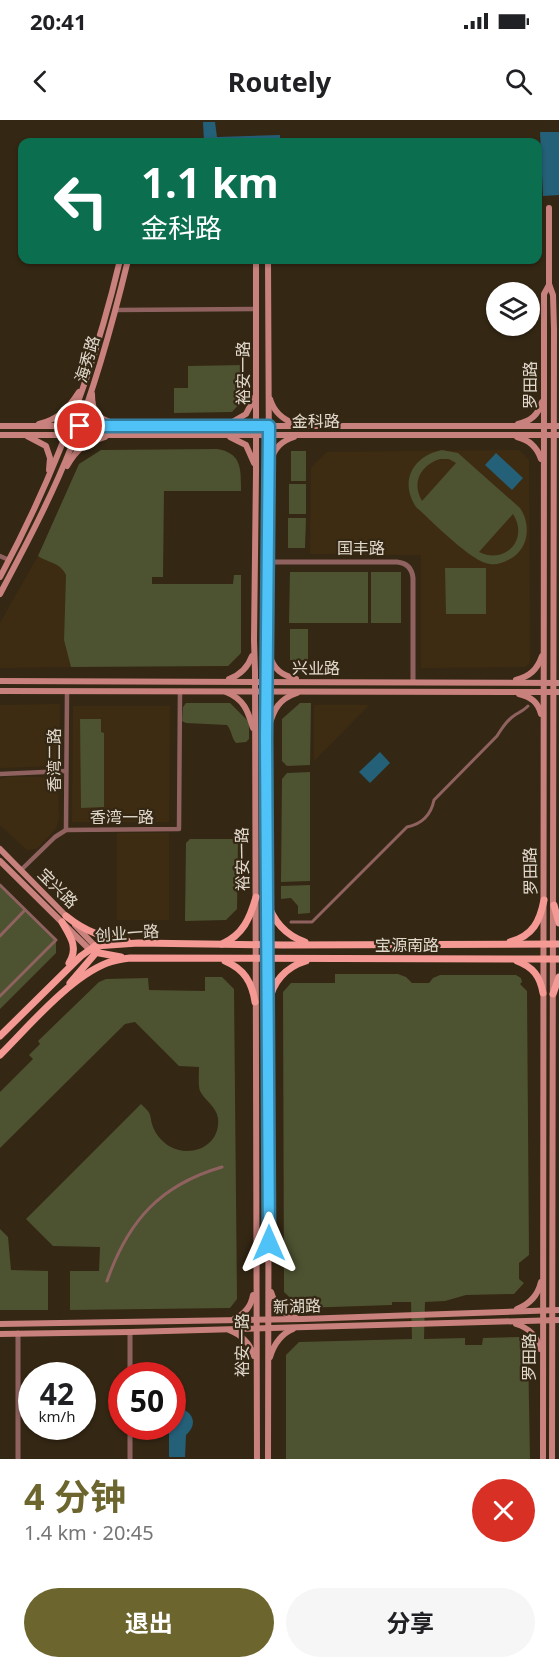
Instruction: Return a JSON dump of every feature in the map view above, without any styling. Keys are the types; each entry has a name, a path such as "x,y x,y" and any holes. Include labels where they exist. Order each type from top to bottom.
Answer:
{"main road":[{"name":"罗田路","path":"549,208 549,284 553,295 553,392 556,426 553,471 553,646 556,683 553,727 556,944 553,994 553,1277 556,1321 553,1351 552,1459"},
{"name":"海秀路","path":"0,577 46,484 69,426 88,376 119,264"},
{"name":"海秀路","path":"0,594 55,484 80,426 116,310 127,264"},
{"name":"裕安一路","path":"256,264 254,640 256,1459"},
{"name":"裕安一路","path":"268,264 269,469 266,738 268,1459"},
{"name":"罗田路","path":"543,1459 544,294 549,284"},
{"path":"27,426 52,421 61,416 71,405 88,376"},
{"path":"92,389 92,403 96,413 106,421 126,426"},
{"path":"553,392 559,411"},
{"path":"507,426 522,423 534,416 540,407 544,393"},
{"path":"225,426 246,414 256,394"},
{"path":"268,394 271,404 280,416 305,426"},
{"name":"金科路","path":"0,426 556,426"},
{"name":"金科路","path":"0,435 556,435"},
{"path":"24,435 42,443 48,449 50,458 46,484"},
{"path":"55,484 78,449 86,443 111,435"},
{"path":"224,435 246,445 256,471"},
{"path":"269,469 278,446 287,440 303,435"},
{"path":"505,435 524,439 534,445 544,467"},
{"path":"553,471 559,451"},
{"path":"219,681 235,677 247,667 253,654 254,640"},
{"path":"267,641 272,663 278,671 296,679 315,682"},
{"path":"507,683 523,678 534,671 540,661 544,646"},
{"path":"553,646 559,666"},
{"name":"兴业路","path":"1,680 556,683"},
{"name":"兴业路","path":"0,691 556,692"},
{"path":"220,691 233,695 243,704 250,716 255,736"},
{"path":"266,738 273,713 282,700 296,693 315,691"},
{"path":"507,692 528,697 534,701 540,711 544,727"},
{"path":"553,727 559,705"},
{"name":"宝兴路","path":"0,849 93,950"},
{"name":"宝兴路","path":"0,861 64,919"},
{"path":"218,945 232,939 243,928 256,897"},
{"path":"502,943 515,941 530,933 538,921 544,900"},
{"path":"267,901 275,920 285,931 297,939 314,944"},
{"path":"554,905 559,923"},
{"path":"64,919 93,933 138,943"},
{"path":"62,974 71,960 74,948 64,919"},
{"name":"创业一路","path":"0,1036 62,974 93,950 138,943 256,945"},
{"name":"宝源南路","path":"256,945 556,944"},
{"path":"54,1001 93,950 130,958"},
{"name":"创业一路","path":"0,1055 74,984 96,968 111,962 130,958 256,959"},
{"name":"宝源南路","path":"256,959 556,958"},
{"path":"220,959 232,964 246,976 252,986 255,1002"},
{"path":"268,1004 272,990 284,973 296,964 314,959"},
{"path":"509,959 525,964 536,972 543,993"},
{"path":"553,994 559,977"},
{"path":"511,1311 520,1309 532,1300 540,1288 543,1276"},
{"path":"553,1277 559,1293"},
{"path":"225,1321 240,1316 246,1311 253,1299 256,1286"},
{"path":"269,1287 274,1302 281,1311 302,1319"},
{"name":"新湖路","path":"0,1324 321,1319 556,1310"},
{"path":"320,1327 316,1322 321,1319"},
{"name":"新湖路","path":"0,1334 556,1321"},
{"path":"509,1322 524,1326 533,1333 543,1358"},
{"path":"93,1332 98,1328 94,1323"},
{"path":"268,1363 281,1337 291,1330 303,1327"},
{"path":"225,1329 238,1334 247,1342 253,1353 255,1365"},
{"path":"553,1351 559,1337"}],"street":[{"path":"116,310 256,309"},
{"path":"0,556 9,560"},
{"name":"国丰路","path":"268,562 397,562 409,566 413,578 413,682"},
{"name":"香湾二路","path":"66,830 67,691"},
{"name":"香湾一路","path":"66,830 179,829 180,691"},
{"path":"291,922 312,922 407,827 426,818 434,800 498,736 509,720 528,706"},
{"path":"0,774 66,771"},
{"path":"21,870 55,837 66,830"},
{"path":"0,885 56,940 0,996"},
{"path":"0,936 25,910"},
{"path":"107,1281 124,1240 154,1204 195,1176 222,1167"},
{"path":"130,1332 130,1362"},
{"path":"18,1333 18,1459"},
{"path":"130,1440 130,1459"},
{"path":"552,1451 559,1456"}],"shaded area":[{"path":"519,450 529,460 530,662 525,667 421,668 421,555 310,554 311,468 327,452"},
{"path":"38,556 58,564 66,575 64,640 71,667 0,668 0,623"},
{"path":"60,704 59,759 56,764 0,768 0,705"},
{"path":"314,705 369,705 314,761"},
{"path":"73,706 170,706 169,822 72,822"},
{"path":"51,777 58,783 59,819 56,828 37,849 27,850 0,825 0,779"},
{"path":"117,833 169,833 169,920 117,920"}],"green space":[{"path":"243,365 243,400 232,412 174,413 174,388 188,388 188,366"},
{"path":"217,449 236,458 240,469 241,491 164,491 163,577 152,577 152,584 233,584 234,575 241,575 241,653 228,666 71,667 64,640 66,575 57,565 38,556 79,464 101,450"},
{"path":"442,450 458,453 520,508 527,530 523,547 515,555 497,564 482,562 462,549 416,507 411,497 409,479 417,464 432,453","holes":["440,459 449,459 456,463 422,501 418,487 420,475 428,465","513,514 518,532 512,547 498,555 479,552"]},
{"path":"291,451 306,451 306,481 291,481"},
{"path":"289,484 306,484 306,514 289,514"},
{"path":"288,518 306,518 305,548 288,548"},
{"path":"445,568 486,568 486,614 446,614"},
{"path":"290,572 368,572 368,623 289,623"},
{"path":"371,572 401,572 401,623 371,623"},
{"path":"290,629 308,629 308,660 290,660"},
{"path":"186,703 230,703 249,722 249,739 246,742 236,743 227,725 182,721 183,707"},
{"path":"300,703 311,703 310,765 287,766 282,761 282,719"},
{"path":"80,719 101,719 101,732 104,733 104,807 81,808"},
{"path":"310,772 310,881 281,882 282,779 287,773"},
{"path":"190,839 238,839 237,909 226,920 185,921 186,843"},
{"path":"0,885 56,940 56,953 0,1009"},
{"path":"310,885 310,913 298,914 298,906 291,898 281,899 281,886"},
{"path":"335,974 398,974 406,977 412,983 429,983 440,975 516,975 521,978 520,984 527,991 529,1255 519,1263 519,1279 524,1283 514,1294 466,1295 445,1301 425,1302 424,1339 465,1338 465,1345 482,1345 483,1338 519,1337 528,1346 530,1459 286,1459 286,1355 299,1342 412,1339 411,1302 392,1302 392,1305 301,1308 284,1292 283,992 291,983 335,983"},
{"path":"205,977 222,977 234,989 237,1299 230,1308 70,1310 70,1271 99,1271 100,1247 53,1246 26,1219 141,1104 149,1114 156,1133 169,1146 178,1150 195,1150 210,1143 218,1128 217,1114 200,1091 199,1067 179,1066 135,1022 125,1024 0,1148 0,1092 33,1059 29,1055 40,1044 38,1041 99,982 106,979 148,978 149,990 205,991"},
{"path":"0,1229 8,1237 11,1270 48,1271 48,1310 0,1310"}],"water":[{"path":"203,122 215,122 217,137 280,135 280,138 204,138"},
{"path":"540,132 559,132 559,195 543,196"},
{"path":"496,453 523,478 512,490 485,465"},
{"path":"380,752 390,763 370,783 359,772"},
{"path":"186,1411 191,1415 193,1423 186,1435"},
{"path":"169,1440 186,1440 185,1457 169,1457"}],"route":[{"path":"80,426 269,426 266,738 269,1243"}]}
